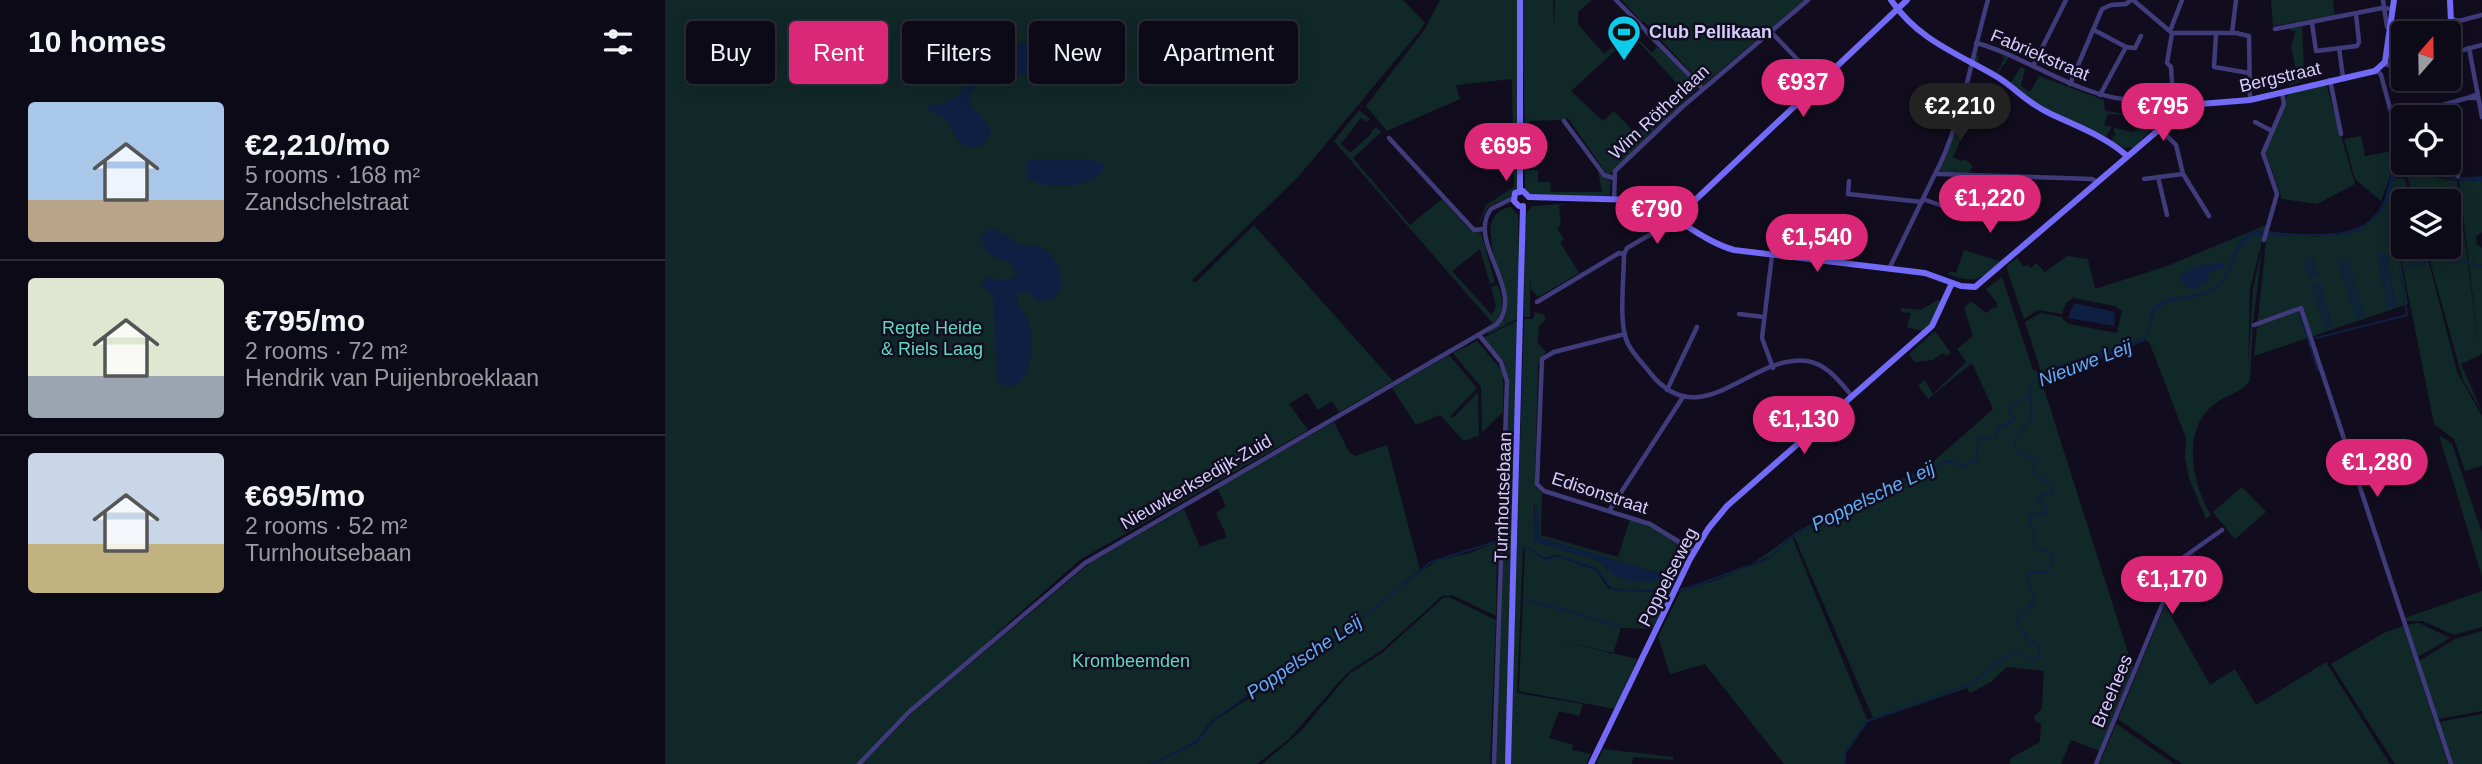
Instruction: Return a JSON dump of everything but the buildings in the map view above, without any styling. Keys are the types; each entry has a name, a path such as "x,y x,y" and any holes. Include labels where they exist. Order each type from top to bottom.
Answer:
{"street":[{"path":"1521,0 1521,173 1525,195"},
{"path":"1616,0 1703,90"},
{"name":"Wim Rötherlaan","path":"1614,200 1613,178 1620,166 1808,0"},
{"path":"1891,0 1928,39 2001,80 2028,102 2113,145 2127,156"},
{"path":"1852,396 1828,370 1817,364 1795,361 1702,397 1683,397 1667,390 1629,347 1625,334 1624,254 1627,248 1674,221 1907,0"},
{"path":"1889,269 1938,174 1940,158 1960,111 1988,0"},
{"path":"2033,66 2066,0"},
{"path":"2070,84 2104,7 2123,5 2132,0 2171,32 2217,35 2232,33 2249,36 2250,100"},
{"path":"2182,0 2171,32 2167,63 2171,67 2176,91 2185,108"},
{"path":"2232,33 2236,0"},
{"path":"2383,0 2389,9 2390,27 2384,64 2391,66"},
{"path":"2389,9 2394,0"},
{"path":"2450,0 2452,19 2459,21 2482,15"},
{"path":"2275,29 2389,9"},
{"path":"2312,23 2315,50 2358,46 2356,14"},
{"path":"2094,30 2126,47 2135,48 2141,36"},
{"path":"1771,32 1820,84"},
{"path":"2217,35 2214,67 2249,72"},
{"name":"Fabriekstraat","path":"1976,43 2100,95 2123,98 2166,96 2176,91"},
{"path":"2461,50 2482,45"},
{"path":"2100,95 2126,47"},
{"path":"2339,48 2343,78"},
{"path":"2469,48 2482,117"},
{"name":"Bergstraat","path":"1952,283 1970,287 1982,283 2185,108 2200,104 2250,100 2377,70 2384,64"},
{"path":"2377,70 2381,75 2391,112"},
{"path":"2330,80 2341,134"},
{"path":"2265,238 2277,194 2263,153 2284,104 2282,92"},
{"path":"2444,105 2478,96"},
{"path":"1564,121 1604,175 1613,178"},
{"path":"2255,122 2272,131"},
{"path":"2159,128 2176,145 2183,174 2209,216"},
{"path":"1389,138 1474,230 1484,229 1486,216 1499,204 1517,203 1525,195"},
{"path":"1938,174 2092,179 2097,182"},
{"path":"2144,179 2183,174"},
{"path":"1849,181 1848,194 1922,201 1988,222 2018,197 2019,177"},
{"path":"2158,177 2167,215"},
{"path":"1525,195 1546,199 1632,200 1730,249 1925,273 1952,283"},
{"path":"1517,203 1525,195"},
{"name":"Turnhoutsebaan","path":"1508,764 1521,379 1522,231 1517,203"},
{"name":"Nieuwkerksedijk-Zuid","path":"859,764 909,712 1085,563 1500,321 1505,308 1484,229"},
{"path":"1537,302 1619,253 1624,254"},
{"path":"1772,255 1762,338 1773,368"},
{"name":"Poppelseweg","path":"1591,764 1694,551 1727,506 1932,326 1952,283"},
{"path":"2254,324 2301,308 2451,764"},
{"path":"1739,314 1764,317"},
{"path":"1667,390 1697,327"},
{"name":"Edisonstraat","path":"1625,334 1549,353 1540,365 1538,486 1552,494 1650,524 1694,551"},
{"path":"1479,335 1504,365 1507,381 1494,764"},
{"path":"1609,511 1683,397"},
{"name":"Breehees","path":"2096,764 2182,559 2222,530"}],"green space":[{"name":"Regte Heide & Riels Laag","path":"665,0 1403,0 1425,23 1418,33 1299,176 1192,280 1195,283 1254,225 1393,381 1339,412 1332,401 1318,410 1307,393 1289,404 1308,430 1081,559 989,640 1015,620 909,710 906,709 908,712 858,764 665,764"},
{"path":"1440,0 1518,0 1517,189 1511,196 1488,207 1477,228 1486,205 1514,187 1512,79 1456,85 1460,99 1387,131 1366,106 1425,29"},
{"path":"1523,0 1553,0 1554,28 1555,0 1592,0 1578,12 1578,24 1604,54 1637,25 1640,28 1571,91 1603,121 1614,111 1632,130 1619,143 1622,147 1683,90 1636,39 1639,36 1639,40 1652,53 1657,47 1643,32 1647,32 1699,87 1608,176 1568,118 1563,121 1570,131 1560,120 1529,121 1529,170 1538,170 1538,182 1550,182 1551,192 1602,192 1598,170 1611,182 1609,198 1532,195 1525,189"},
{"path":"1622,0 1805,0 1703,85 1644,22 1638,21"},
{"path":"2271,0 2333,0 2335,15 2273,26"},
{"path":"2306,26 2302,28 2304,71 2308,71 2309,78 2289,86 2291,71 2296,71 2291,46 2296,31 2291,31 2290,28"},
{"path":"1974,54 1979,56 1978,63 1997,72 2004,59 2002,55 2009,57 1998,73 2011,82 2021,67 2025,69 2021,86 2030,92 2039,76 2104,100 2105,114 2106,106 2106,111 2143,116 2151,129 2135,147 2124,148 2111,141 2116,133 2114,128 2133,132 2142,124 2140,116 2108,114 2104,125 2112,127 2105,138 2034,103 2005,79 1974,61"},
{"path":"2326,84 2355,184 2317,204 2282,199 2265,151 2288,94"},
{"path":"1963,108 1973,112 1953,157 1961,161 1966,159 1973,167 1968,173 1942,172 1939,169"},
{"path":"1359,110 1370,119 1367,122 1361,118 1341,144 1350,153 1377,127 1381,132 1353,158 1410,225 1442,199 1470,230 1481,233 1495,282 1490,284 1480,249 1452,271 1492,315 1496,306 1491,287 1498,285 1502,306 1494,325 1334,141"},
{"path":"2361,136 2365,156 2391,151 2393,175 2390,176 2381,201 2355,179 2344,139"},
{"path":"2407,175 2457,181 2458,189 2411,189"},
{"path":"2404,178 2408,189 2391,189 2391,259 2400,259 2408,304 2254,356 2267,233 2328,236 2360,227 2373,217 2384,201 2393,179"},
{"path":"2459,181 2482,181 2482,232 2476,237 2477,245 2482,248 2482,354 2461,364 2482,412 2463,380 2429,259 2461,259 2461,212 2479,349"},
{"path":"1563,204 1559,206 1561,225 1557,228 1564,239 1560,242 1579,273 1538,297 1531,289 1530,275 1530,317 1524,317 1525,215 1532,206"},
{"path":"1511,207 1518,215 1520,317 1489,334 1486,332 1506,314 1507,303 1494,254 1492,224 1498,213"},
{"path":"2266,225 2250,289 2248,368 2253,288 2262,249 2253,323 2250,380 2244,387 2207,411 2198,424 2194,439 2194,471 2211,515 2206,519 2189,478 2185,458 2186,438 2150,344 2144,338 2057,366 2042,375 2025,322 2041,313 2061,317 2069,324 2117,333 2122,311 2115,306 2073,298 2066,303 2062,314 2038,310 2024,319 2006,267 2017,258 2024,267 2027,265 2031,268 2036,263 2045,272 2067,256 2088,259 2095,289 2167,266"},
{"path":"1964,250 1999,261 2008,255 1987,273 1975,279 1948,274 1949,271 1956,273"},
{"path":"2401,259 2428,259 2457,372 2482,416 2482,466 2465,471 2454,439 2434,424"},
{"path":"2002,277 2033,370 2037,371 2044,389 2133,668 2100,751 2071,740 2061,764 2009,764 2011,758 2040,742 2041,723 2036,722 2034,717 2042,708 2044,671 2007,667 1991,682 1970,693 1967,688 1874,720 1793,534 1859,497 1926,468 1993,409 1972,363 1928,399 1918,385 1925,380 1933,394 1966,362 1957,349 1973,336 1964,308 1971,301 1986,313 1994,307 1996,309 1997,303 1986,289"},
{"path":"1938,300 1941,301 1930,325 1922,331 1907,327 1911,313 1901,312 1901,308 1921,310"},
{"path":"1535,312 1544,315 1546,319 1539,326 1538,343 1546,352 1538,364 1535,480 1536,487 1542,493 1541,535 1618,557 1630,519 1670,537 1688,554 1672,590 1616,589 1608,586 1597,568 1557,555 1544,558 1533,549 1523,547 1517,693 1583,704 1579,716 1559,711 1549,738 1573,745 1572,750 1591,754 1586,764 1510,764 1524,319 1533,319","holes":["1534,505 1538,506 1539,538 1658,573 1663,582 1631,582 1608,570 1600,561 1534,541"]},
{"path":"1520,319 1506,764 1495,764 1508,381 1504,362 1483,338"},
{"path":"1935,331 1951,353 1946,356 1943,353 1933,360 1915,362 1909,354"},
{"path":"1477,341 1503,372 1503,412 1482,432 1481,387 1453,353"},
{"path":"1449,355 1477,388 1450,417 1453,418 1478,392 1479,435 1464,441 1440,415 1416,425 1392,388"},
{"name":"Krombeemden","path":"1334,422 1349,452 1355,456 1387,445 1420,570 1401,585 1438,560 1470,553 1497,542 1496,616 1452,595 1442,596 1382,650 1347,673 1289,739 1257,764 1153,764 1195,745 1214,721 1299,659 1333,642 1365,614 1332,641 1296,659 1212,720 1195,742 1150,764 862,764 913,712 1091,562 1184,509 1200,547 1227,537 1216,513 1226,506 1217,488"},
{"path":"2439,435 2452,444 2482,533 2482,577"},
{"path":"2242,487 2266,512 2235,539 2213,512"},
{"path":"1791,535 1777,550 1792,537 1868,722 1846,753 1845,764 1784,764 1705,664 1670,674 1658,637 1680,592 1768,560 1774,555 1749,564"},
{"path":"1525,549 1545,560 1555,556 1596,570 1608,588 1615,591 1671,592 1653,629 1621,628 1613,653 1637,659 1615,709 1519,691"},
{"path":"2194,553 2222,593 2205,600 2168,599 2185,558"},
{"path":"1749,564 1734,572 1693,586"},
{"path":"2482,591 2482,627 2454,635 2423,621 2407,621 2405,618"},
{"path":"1449,597 1496,620 1490,764 1262,764 1300,732 1349,674 1382,653 1443,598"},
{"path":"2165,605 2210,685 2235,669 2256,705 2326,662 2390,764 2182,764 2118,719"},
{"path":"2419,623 2450,638 2418,657 2407,625"},
{"path":"2403,626 2448,764 2395,764 2331,664 2384,633"},
{"path":"2482,631 2482,711 2438,719 2419,661 2455,639"},
{"path":"2482,714 2482,764 2453,764 2439,722"},
{"path":"2116,724 2118,725 2174,764 2099,764"},
{"path":"1603,749 1673,757 1673,760 1633,757 1632,764 1596,764"}],"water":[{"path":"1015,43 1029,44 1029,70 1026,74 1015,75"},
{"path":"966,84 979,84 970,92 969,103 990,127 991,133 983,145 974,147 961,143 945,119 926,106 944,104 960,94"},
{"path":"1032,159 1092,159 1105,165 1101,173 1093,179 1059,186 1028,178 1026,164"},
{"name":"Nieuwe Leij","path":"2406,175 2393,180 2391,195 2382,211 2359,231 2340,236 2252,236 2241,247 2228,275 2218,287 2203,295 2171,302 2156,309 2145,341 2060,376 2043,378 2042,375 2056,366 2144,338 2153,307 2168,299 2202,293 2217,285 2240,242 2252,232 2264,230 2324,234 2351,230 2362,225 2373,218 2381,207 2391,176"},
{"path":"2429,175 2456,178 2482,176 2482,181"},
{"path":"990,229 999,231 1020,244 1042,248 1050,254 1060,270 1061,287 1051,300 1041,302 1026,292 1017,293 1019,305 1029,322 1032,342 1026,375 1012,386 1001,384 997,379 993,294 981,286 986,278 1010,280 1017,274 1012,264 985,249 981,236"},
{"path":"2217,262 2223,264 2223,269 2208,272 2210,280 2193,289 2183,285 2181,275 2198,265 2206,266"},
{"path":"2074,303 2115,312 2114,326 2068,318"},
{"path":"1535,505 1538,506 1539,538 1658,573 1663,582 1631,582 1613,575 1600,561 1534,541"}],"waterway":[{"path":"2385,252 2396,306"},
{"path":"2378,254 2389,308"},
{"path":"2382,254 2393,307"},
{"path":"2311,257 2317,276"},
{"path":"2431,261 2440,257 2482,266"},
{"path":"2304,259 2310,278"},
{"path":"2308,259 2314,276"},
{"path":"2347,260 2364,316"},
{"path":"2339,261 2357,318"},
{"path":"2343,261 2360,316"},
{"path":"2404,268 2426,262"},
{"path":"2316,338 2407,315 2400,268"},
{"path":"2319,283 2332,326"},
{"path":"2316,284 2329,327"},
{"path":"2312,285 2326,328"},
{"path":"2299,312 2318,371"},
{"name":"Nieuwe Leij","path":"1844,764 1845,753 1867,721 1969,685 2015,650 2032,662 2040,655 2039,644 2027,639 2017,621 2035,601 2027,576 2029,572 2047,572 2053,560 2051,553 2034,546 2034,530 2029,519 2034,514 2047,513 2045,506 2037,499 2041,495 2051,494 2053,488 2032,471 2038,462 2036,459 2017,452 2014,441 2032,418 2030,385 2044,375"},
{"name":"Poppelsche Leij","path":"1679,591 1767,560 1790,538 1874,493 1900,484 1916,474 1932,471 1942,462 1948,461 1965,467 1970,461 1977,460 1978,439 1995,437 2000,427 2015,419 2008,410 2029,395"},
{"name":"Poppelsche Leij","path":"1152,764 1195,744 1216,718 1298,659 1333,642 1431,562 1498,541"},
{"name":"Poppelsche Leij","path":"1523,548 1533,550 1547,560 1559,556 1596,568 1613,590 1671,591"},
{"path":"1525,599 1619,626"}],"place":[{"name":"Club Pellikaan","path":"1624,62"}]}
